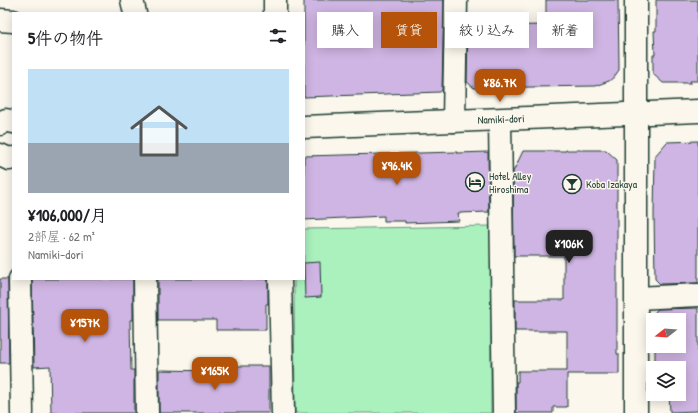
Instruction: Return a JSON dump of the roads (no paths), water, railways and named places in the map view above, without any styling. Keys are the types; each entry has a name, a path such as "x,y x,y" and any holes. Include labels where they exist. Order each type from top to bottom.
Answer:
{"street":[{"path":"132,0 134,12"},
{"path":"275,0 275,12"},
{"path":"454,121 456,0"},
{"path":"636,0 636,413"},
{"path":"0,20 12,21"},
{"name":"Namiki-dori","path":"305,127 698,111"},
{"path":"0,124 6,120 12,122"},
{"path":"500,120 504,413"},
{"path":"0,155 9,159 12,158"},
{"path":"20,280 22,413"},
{"path":"145,280 147,413"},
{"path":"280,280 283,413"},
{"path":"637,298 698,295"}],"place":[{"name":"Hotel Alley Hiroshima","path":"475,182"},
{"name":"Koba Izakaya","path":"572,184"}]}
